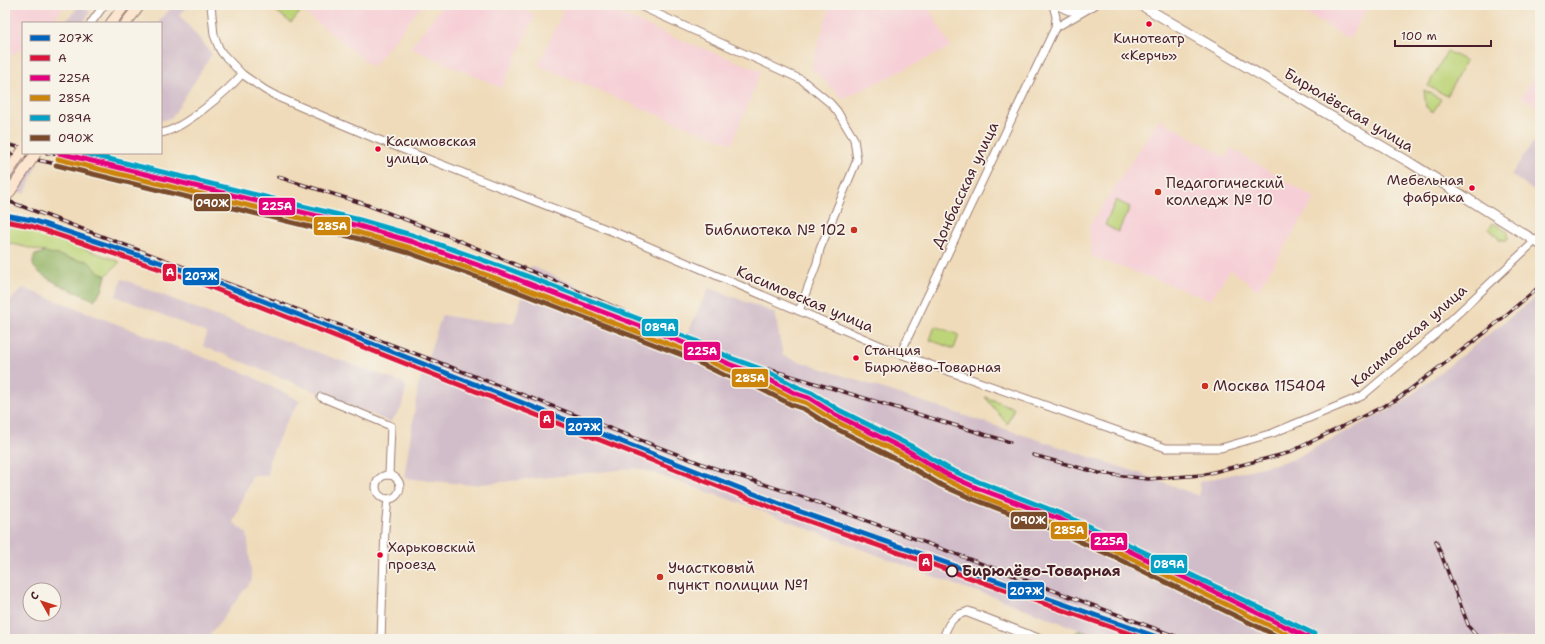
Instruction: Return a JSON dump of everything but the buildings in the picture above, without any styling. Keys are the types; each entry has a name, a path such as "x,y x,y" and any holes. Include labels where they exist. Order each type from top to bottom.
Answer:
{"main road":[{"path":"112,22 124,5"},
{"path":"127,22 140,5"},
{"path":"5,177 22,152"},
{"path":"5,199 35,154"}],"street":[{"path":"92,22 104,5"},
{"name":"Касимовская улица","path":"211,5 212,27 219,48 242,74 265,90 300,107 520,196 624,236 900,354 1166,448 1221,448 1273,433 1362,396 1437,332 1538,240"},
{"path":"638,5 802,80 830,103 837,111 854,139 857,160 820,249 817,263 800,311"},
{"path":"1053,5 1056,17 1055,28"},
{"path":"1056,5 1068,11 1086,10"},
{"path":"1055,28 1095,5"},
{"name":"Бирюлёвская улица","path":"1141,5 1410,162 1538,240"},
{"name":"Донбасская улица","path":"900,354 1055,28"},
{"path":"162,133 170,131 183,124 235,83 242,74"},
{"path":"321,397 391,426 389,475"},
{"path":"389,475 395,477 401,488 399,494 394,498 388,499 380,495 376,486 380,478 389,475"},
{"path":"381,639 385,528 388,499"},
{"path":"943,639 952,619 959,614 968,612 1038,639"}],"shaded area":[{"path":"5,5 66,5 52,22 22,22 22,49 7,58 5,53"},
{"path":"80,5 90,12 84,22 65,22"},
{"path":"173,5 189,5 179,14 212,54 172,117 162,121 162,22 159,22"},
{"path":"295,5 422,5 373,67"},
{"path":"443,5 521,5 535,16 502,88 410,48"},
{"path":"566,5 600,5 668,35 761,71 732,144 538,65"},
{"path":"830,5 927,5 951,47 843,99 811,68"},
{"path":"1292,5 1369,5 1349,39"},
{"path":"1540,65 1540,108 1521,97"},
{"path":"1159,119 1226,157 1231,148 1315,198 1258,290 1230,269 1211,300 1091,256 1089,226"},
{"path":"1533,142 1540,147 1540,195 1511,175"},
{"path":"5,151 38,163 25,193 5,191"},
{"path":"531,266 687,334 709,288 775,313 783,356 1133,471 1199,496 1200,482 1291,460 1400,404 1540,294 1540,639 1103,639 746,505 638,468 472,485 404,478 418,387 442,315 470,320 514,323"},
{"path":"122,279 213,315 404,383 406,388 401,409 390,422 203,346 207,333 116,296"},
{"path":"23,288 247,374 300,401 285,424 269,461 268,476 252,476 233,522 247,533 252,580 207,639 8,639 5,637 5,306"}],"green space":[{"path":"279,5 294,5 301,11 291,23 275,10"},
{"path":"1447,51 1466,61 1447,96 1428,86"},
{"path":"1424,90 1441,99 1433,112 1426,107"},
{"path":"1116,200 1130,207 1118,232 1105,225"},
{"path":"1493,223 1508,232 1508,240 1499,240 1497,236 1489,229"},
{"path":"5,224 29,228 120,262 106,276 96,270 88,261 73,259 5,242"},
{"path":"46,252 88,261 96,270 106,276 102,291 94,300 45,277 34,267 33,260 35,255"},
{"path":"935,326 959,335 954,349 930,340"},
{"path":"985,397 1014,408 1007,424"},
{"path":"1080,630 1103,639 1066,639"}],"railway":[{"path":"5,144 22,148"},
{"path":"5,153 70,167"},
{"path":"53,154 88,160"},
{"path":"278,177 362,203 446,235 620,309 660,328 686,344"},
{"path":"5,200 443,364 705,465 803,497 1183,639"},
{"path":"1033,455 1099,473 1148,479 1202,475 1288,453 1396,400 1486,332 1540,286"},
{"path":"768,369 1010,442"},
{"path":"1436,541 1469,627 1479,639"}],"transit line":[{"name":"225А","path":"63,154 359,226 413,242 509,276 692,346 729,364 762,376 797,394 809,398 836,415 908,451 946,474 977,488 1057,518 1119,546 1311,639"},
{"name":"089А","path":"88,154 360,220 415,236 511,270 694,340 731,358 764,370 812,393 839,410 911,446 949,469 1059,513 1121,541 1314,634"},
{"name":"285А","path":"58,159 357,232 411,248 507,282 690,352 806,403 833,420 905,456 944,479 975,494 1055,524 1116,551 1297,639"},
{"name":"090Ж","path":"56,165 356,238 409,253 505,287 687,357 724,375 757,387 792,405 804,409 831,426 902,462 941,485 973,499 1052,529 1114,557 1283,639"},
{"name":"207Ж","path":"5,215 32,220 192,273 793,509 1163,639"},
{"name":"A","path":"5,221 31,226 190,279 791,515 1145,639"}],"place":[{"name":"Кинотеатр «Керчь»","path":"1149,24"},
{"name":"Касимовская улица","path":"378,149"},
{"name":"Мебельная фабрика","path":"1472,188"},
{"name":"Педагогический колледж № 10","path":"1158,192"},
{"name":"Библиотека № 102","path":"854,230"},
{"name":"Станция Бирюлёво-Товарная","path":"856,358"},
{"name":"Москва 115404","path":"1205,386"},
{"name":"Харьковский проезд","path":"380,555"},
{"name":"Бирюлёво-Товарная","path":"952,571"},
{"name":"Участковый пункт полиции №1","path":"660,577"}]}
